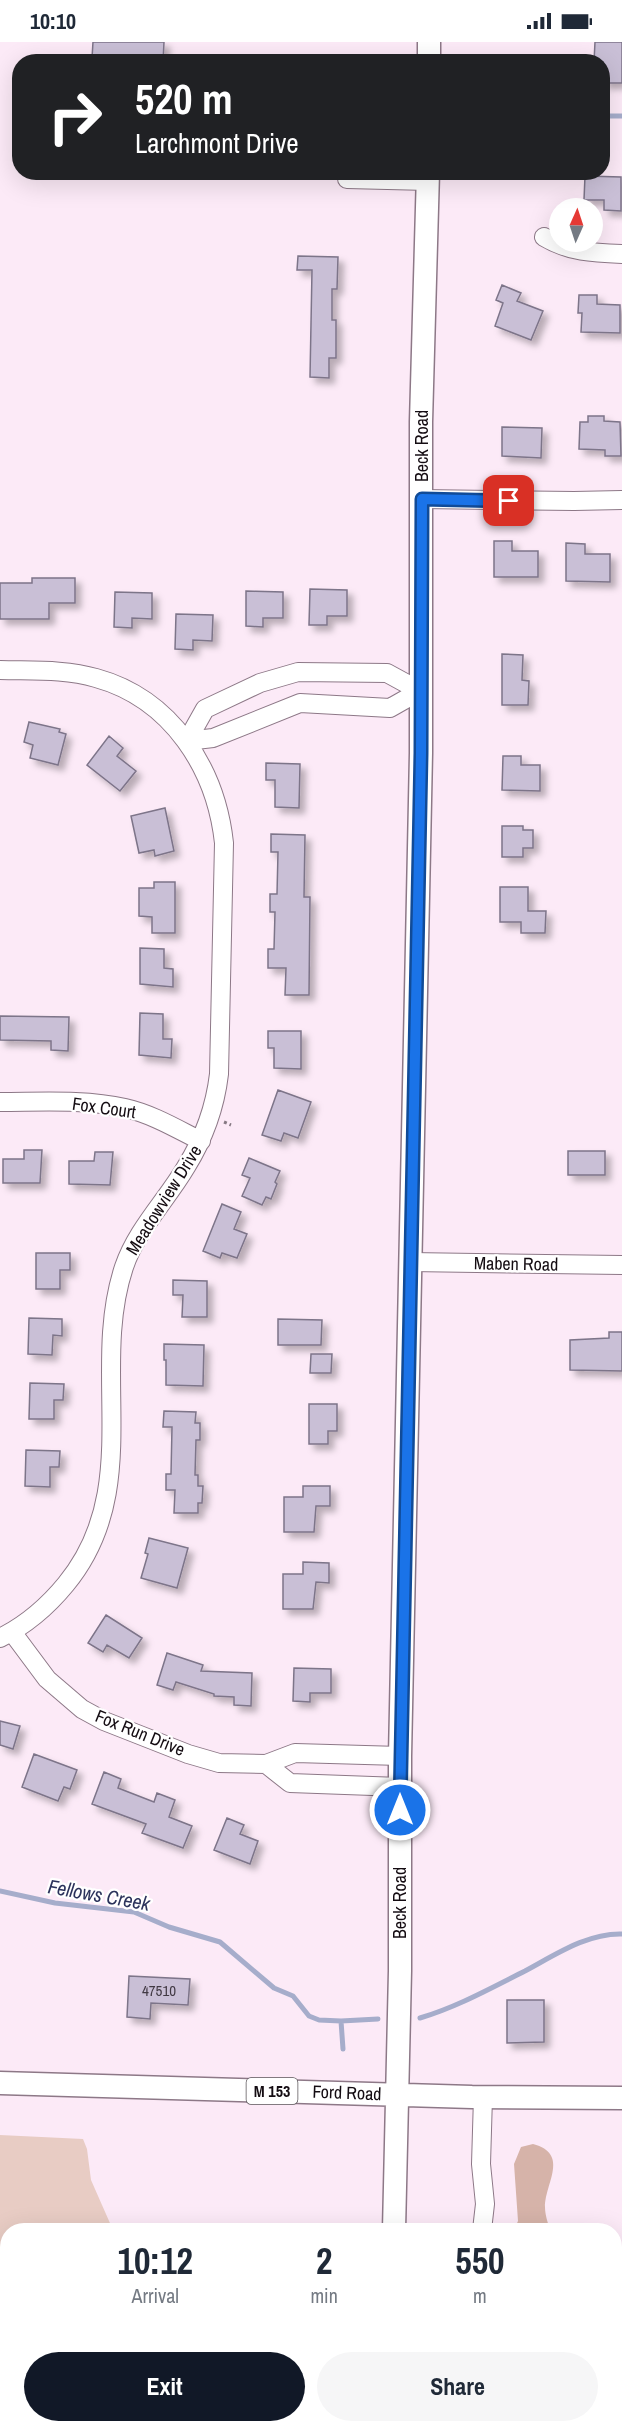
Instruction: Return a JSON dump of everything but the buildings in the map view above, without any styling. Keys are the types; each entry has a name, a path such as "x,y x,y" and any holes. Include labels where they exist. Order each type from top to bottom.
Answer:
{"main road":[{"name":"Beck Road","path":"394,2223 400,1971 400,1756 421,753 422,372 428,180"},
{"name":"Ford Road","path":"0,2083 483,2097 622,2097"}],"street":[{"path":"544,237 558,245 582,252 622,254"},
{"path":"422,499 622,500"},
{"name":"Meadowview Drive","path":"0,670 68,672 98,678 128,691 153,707 187,741 207,775 216,797 224,843 219,1074 212,1112 201,1141 185,1169 138,1236 119,1282 113,1336 110,1473 106,1503 97,1533 84,1560 62,1589 42,1610 6,1635"},
{"path":"187,741 205,709 260,683 298,672 387,673 420,691"},
{"path":"298,672 300,703"},
{"path":"187,741 213,738 300,703 390,708 420,691"},
{"name":"Fox Court","path":"0,1102 86,1103 126,1108 149,1115 201,1141"},
{"name":"Maben Road","path":"410,1262 622,1265"},
{"name":"Fox Run Drive","path":"6,1635 64,1695 104,1721 189,1754 219,1763 266,1764 295,1753 400,1756"},
{"path":"266,1764 290,1783 400,1787"},
{"path":"483,2097 483,2223"}],"shaded area":[{"path":"0,2135 83,2139 87,2149 91,2180 110,2223 0,2223"},
{"path":"533,2144 544,2149 553,2162 545,2207 548,2223 517,2223 514,2164 521,2147"}],"waterway":[{"path":"610,116 622,116"},
{"name":"Fellows Creek","path":"0,1891 55,1903 134,1912 169,1927 220,1942 274,1988 293,1996 309,2016 319,2020 341,2021 378,2019"},
{"name":"Fellows Creek","path":"420,2018 474,1997 584,1941 622,1934"},
{"path":"341,2021 343,2049"}],"route":[{"path":"400,1810 421,753 422,499 509,501"}]}
